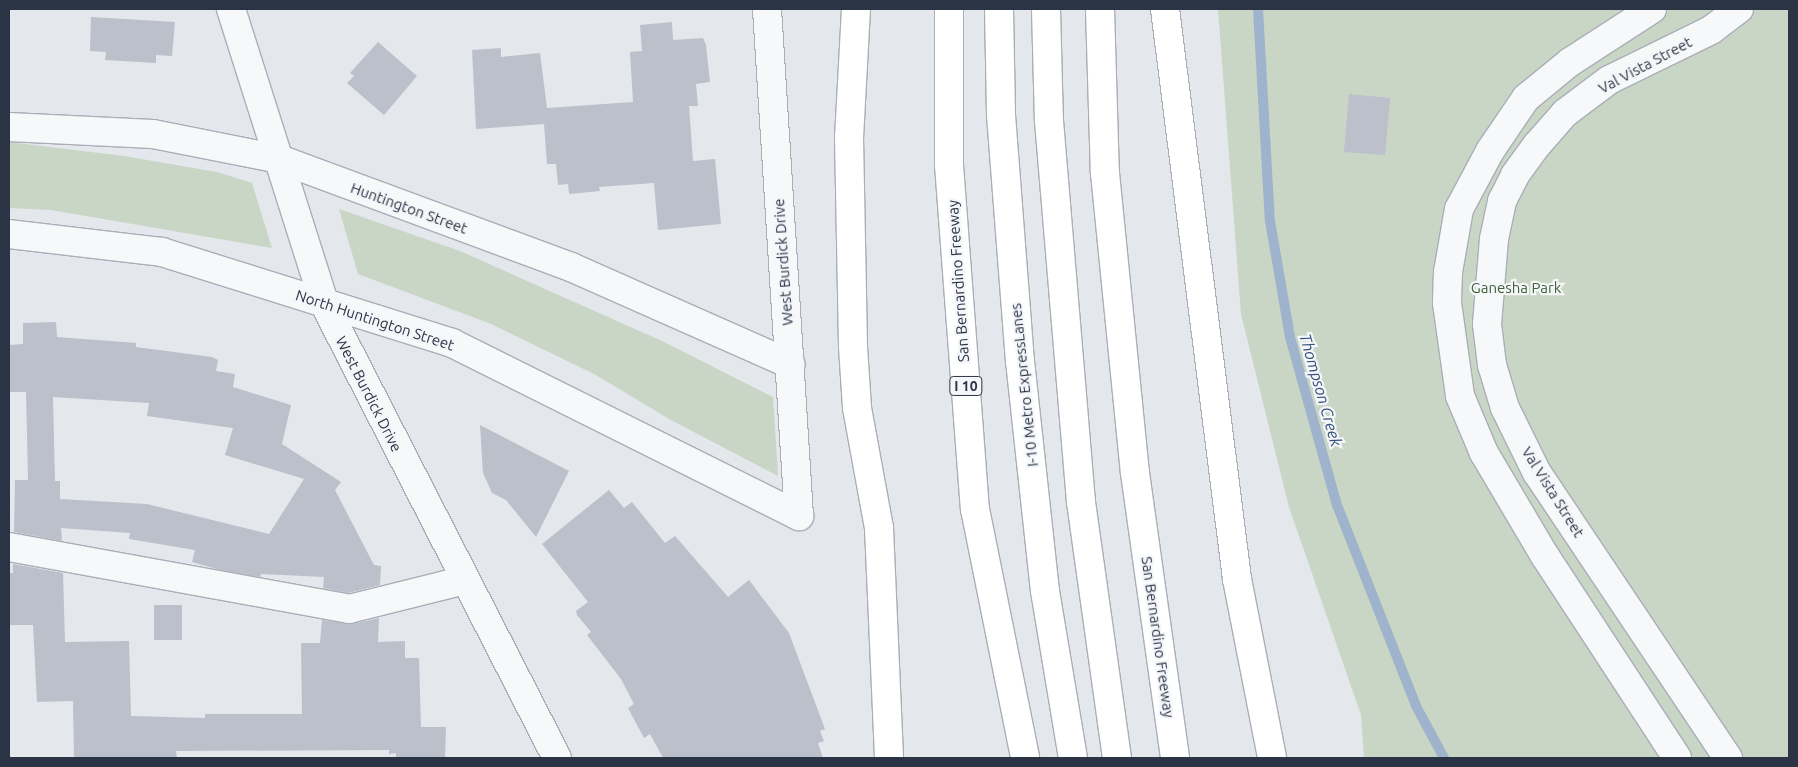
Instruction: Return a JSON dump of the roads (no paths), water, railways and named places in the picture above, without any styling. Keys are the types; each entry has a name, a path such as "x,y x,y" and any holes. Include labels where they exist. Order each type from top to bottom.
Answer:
{"highway":[{"path":"856,9 849,138 853,347 857,408 878,528 889,758"},
{"name":"San Bernardino Freeway","path":"949,9 949,165 975,508 1025,758"},
{"name":"I-10 Metro ExpressLanes","path":"999,9 1001,115 1020,361 1045,591 1074,758"},
{"path":"1046,9 1049,122 1081,502 1117,758"},
{"name":"San Bernardino Freeway","path":"1100,9 1106,183 1135,473 1175,758"},
{"path":"1165,9 1238,578 1272,758"}],"street":[{"name":"West Burdick Drive","path":"231,9 324,303 557,758"},
{"name":"West Burdick Drive","path":"767,9 800,516"},
{"path":"1652,9 1570,62 1526,98 1490,151 1459,209 1448,272 1446,303 1460,396 1484,453 1545,556 1677,758"},
{"name":"Val Vista Street","path":"1728,758 1538,473 1505,408 1492,365 1487,324 1494,239 1502,201 1514,175 1537,145 1566,113 1609,80 1711,30 1739,9"},
{"name":"Huntington Street","path":"9,127 153,134 278,159 571,268 790,364"},
{"name":"North Huntington Street","path":"9,234 162,252 452,343 800,516"},
{"path":"9,547 349,610 465,580"}],"waterway":[{"name":"Thompson Creek","path":"1258,9 1270,221 1290,337 1337,505 1416,706 1444,758"}],"park label":[{"name":"Ganesha Park","path":"1516,288"}]}
